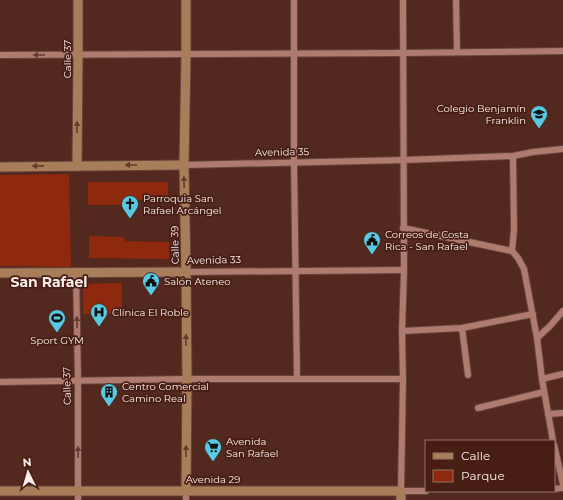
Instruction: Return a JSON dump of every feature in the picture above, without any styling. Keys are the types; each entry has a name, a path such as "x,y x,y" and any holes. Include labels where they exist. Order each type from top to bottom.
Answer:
{"main road":[{"name":"Calle 37","path":"77,166 78,0"},
{"name":"Calle 39","path":"186,0 184,165 187,379 186,490"},
{"name":"Avenida 35","path":"0,167 184,165"},
{"name":"Avenida 33","path":"0,273 186,272"},
{"name":"Avenida 29","path":"0,491 78,496 186,490 401,495"}],"street":[{"path":"294,0 294,162 297,379"},
{"path":"401,495 404,270 403,0"},
{"path":"456,0 457,52"},
{"path":"0,55 563,51"},
{"name":"Avenida 35","path":"184,165 513,156 563,149"},
{"path":"512,251 514,229 513,156"},
{"path":"403,228 512,251 518,258 524,269 533,314 544,392 553,440"},
{"name":"Avenida 33","path":"186,272 404,270"},
{"name":"Calle 37","path":"76,272 78,496"},
{"path":"537,338 563,311"},
{"path":"402,331 462,328 533,314"},
{"path":"462,328 468,375"},
{"path":"542,379 563,374"},
{"path":"0,382 187,379 403,379"},
{"path":"478,408 544,392"},
{"path":"548,414 563,413"},
{"path":"555,449 563,484"},
{"path":"186,490 186,500"},
{"name":"Avenida 29","path":"401,495 425,491"}],"green space":[{"path":"69,174 71,267 0,266 0,175"},
{"path":"88,182 168,182 168,199 131,200 130,205 88,205"},
{"path":"89,236 124,237 125,241 169,242 169,259 89,258"},
{"path":"122,283 122,313 83,314 83,284"}],"place":[{"name":"Colegio Benjamín Franklin","path":"539,129"},
{"name":"Parroquia San Rafael Arcángel","path":"130,219"},
{"name":"Correos de Costa Rica - San Rafael","path":"372,255"},
{"name":"Salón Ateneo","path":"151,296"},
{"name":"Clínica El Roble","path":"99,327"},
{"name":"Sport GYM","path":"57,333"},
{"name":"Centro Comercial Camino Real","path":"109,407"},
{"name":"Avenida San Rafael","path":"213,462"}],"district":[{"name":"San Rafael","path":"49,282"}]}
